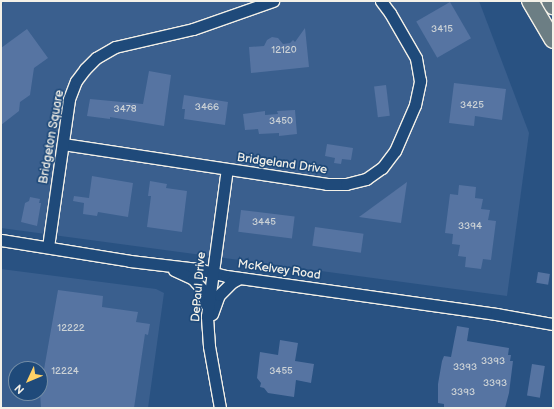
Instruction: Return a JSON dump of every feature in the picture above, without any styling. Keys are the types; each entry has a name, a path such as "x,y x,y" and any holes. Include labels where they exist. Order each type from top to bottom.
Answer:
{"highway":[{"path":"530,1 553,40"},
{"path":"550,1 553,6"}],"street":[{"name":"Bridgeton Square","path":"48,247 71,93 80,75 96,58 115,47 126,43 189,30 273,1"},
{"name":"Bridgeland Drive","path":"63,144 333,184 356,183 372,176 390,159 413,112 420,88 418,66 394,20 381,1"},
{"name":"DePaul Drive","path":"220,408 209,346 207,321 212,273 227,169"},
{"name":"McKelvey Road","path":"1,240 198,269 240,278 489,313 553,324"},
{"path":"156,264 184,274 193,279 202,289 205,298 207,321"},
{"path":"207,321 219,295 232,282 240,278"}],"shaded area":[{"path":"4,1 479,1 529,133 507,296 1,228 1,10"},
{"path":"1,269 156,289 164,293 148,408 1,408"}],"building":[{"path":"450,2 471,38 437,58 416,22"},
{"path":"305,28 309,67 251,73 249,47 264,46 267,40 272,37 278,38 283,44 290,43 293,40 295,42"},
{"path":"27,29 48,58 34,68 30,95 20,102 19,111 1,125 1,48"},
{"path":"149,71 171,75 164,126 110,117 110,119 87,116 90,99 143,104"},
{"path":"454,83 506,89 502,120 475,116 474,126 449,123"},
{"path":"386,85 390,116 378,117 374,86"},
{"path":"184,95 228,102 225,125 184,119 185,109 182,109"},
{"path":"295,110 297,134 279,136 279,133 259,134 258,129 245,130 243,114 265,111 265,115 278,114 277,111"},
{"path":"327,144 353,148 351,160 342,159 341,164 334,163 335,158 325,156"},
{"path":"92,176 133,183 128,217 98,212 97,216 83,214 84,203 73,201 74,196 89,198"},
{"path":"150,181 167,184 166,188 187,191 182,232 147,227 151,196 148,196"},
{"path":"407,182 401,223 359,217"},
{"path":"459,185 476,187 475,198 483,199 481,209 490,210 488,220 496,221 491,260 483,259 481,269 465,267 466,257 458,256 460,245 452,244 453,234 445,233 450,194 458,195"},
{"path":"30,197 40,199 39,203 41,203 37,226 21,222 25,203 29,201"},
{"path":"241,210 295,217 292,238 238,232"},
{"path":"315,227 364,234 361,253 312,246"},
{"path":"538,272 550,274 548,285 536,283"},
{"path":"58,290 103,296 102,307 138,312 136,322 150,324 148,335 145,334 134,408 41,408 41,401 48,401 48,361 45,361"},
{"path":"457,326 469,328 467,341 509,348 508,355 511,355 510,361 513,361 509,393 505,408 444,408 444,404 438,403 438,384 442,361 444,356 451,357"},
{"path":"280,340 298,343 295,361 314,364 311,383 296,380 294,397 268,393 264,388 260,387 261,383 257,378 260,352 278,355"},
{"path":"532,364 545,366 540,398 527,396"}]}
